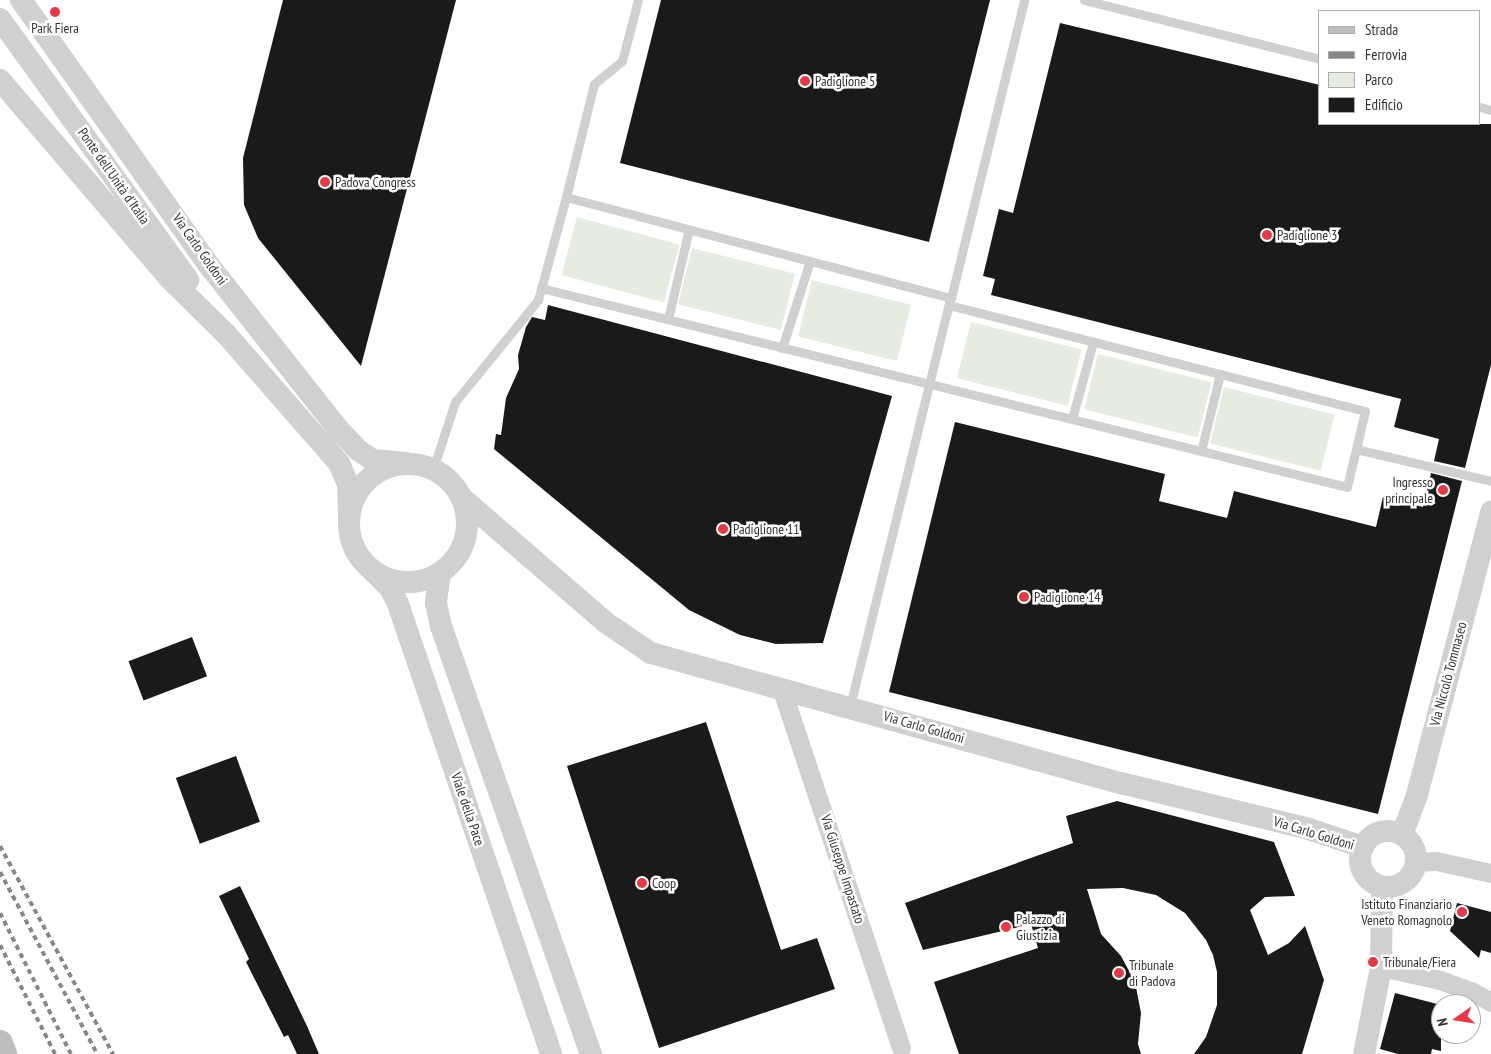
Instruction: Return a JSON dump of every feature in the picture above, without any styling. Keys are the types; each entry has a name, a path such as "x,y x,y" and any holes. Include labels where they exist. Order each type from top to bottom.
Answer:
{"main road":[{"path":"0,1043 4,1054"}],"street":[{"name":"Via Carlo Goldoni","path":"21,0 211,268 338,429 358,450 373,460 406,463"},
{"name":"Ponte dell'Unità d'Italia","path":"0,19 23,47 226,334"},
{"path":"0,80 169,278 226,334 339,463 348,484 349,516 354,547 372,570 388,579 406,582 424,580 440,573 454,560 465,541 467,515 462,498 450,481 433,469 406,463 385,468 368,479 355,496 349,516"},
{"name":"Via Carlo Goldoni","path":"462,498 605,622 651,653 782,690 850,706 1121,782 1309,829 1363,847"},
{"name":"Via Niccolò Tommaseo","path":"1402,835 1417,794 1491,512"},
{"name":"Via Carlo Goldoni","path":"465,541 477,535 492,534 517,544"},
{"name":"Viale della Pace","path":"372,570 390,588 398,604 551,1054"},
{"path":"440,573 436,603 441,626 591,1054"},
{"name":"Via Giuseppe Impastato","path":"782,690 850,872 901,1048"},
{"path":"1394,832 1402,835 1413,846 1416,862 1409,879 1392,888 1382,887 1369,880 1363,872 1360,857 1363,847 1375,834 1394,832"},
{"path":"1416,862 1436,861 1491,873"},
{"path":"1364,1054 1381,967 1382,887"},
{"path":"1381,967 1440,980 1473,992 1491,1002"}],"lane":[{"path":"433,469 455,402 538,300 594,84 622,60 638,0"},
{"path":"850,706 1024,0"},
{"path":"1084,0 1318,58"},
{"path":"541,288 1347,488 1365,411 1093,342 810,261 566,197"},
{"path":"668,320 689,229"},
{"path":"782,348 810,261"},
{"path":"1072,420 1093,342"},
{"path":"1200,451 1220,374"},
{"path":"1356,449 1491,481"}],"green space":[{"path":"577,217 679,244 664,302 561,275"},
{"path":"692,248 795,274 781,330 678,304"},
{"path":"812,280 911,305 897,361 798,336"},
{"path":"971,322 1082,350 1068,406 957,378"},
{"path":"1098,354 1212,382 1198,438 1084,409"},
{"path":"1224,387 1335,415 1321,471 1210,443"}],"building":[{"name":"Padova Congress","path":"283,0 456,0 361,366 258,238 244,205 243,158"},
{"name":"Padiglione 5","path":"661,0 990,0 929,242 620,163"},
{"path":"1060,23 1318,85 1318,125 1491,124 1491,365 1465,468 1434,461 1439,439 1394,427 1401,399 991,295 995,279 983,276 999,209 1013,213"},
{"name":"Padiglione 11","path":"548,305 892,396 823,643 776,644 740,635 689,610 494,449 496,434 501,435 506,398 519,369 518,355 526,327 532,317 545,320"},
{"path":"955,422 1165,474 1159,501 1227,518 1234,491 1376,527 1383,497 1423,507 1431,473 1462,481 1378,814 889,692"},
{"path":"192,637 207,676 144,701 129,661"},
{"path":"706,722 781,950 817,938 835,989 659,1048 567,766"},
{"path":"236,756 260,822 200,844 176,778"},
{"name":"Palazzo di Giustizia","path":"1117,801 1274,842 1295,896 1265,897 1250,910 1268,955 1289,943 1305,926 1324,980 1302,1054 1194,1054 1206,1037 1217,1005 1217,972 1213,955 1206,940 1185,913 1156,895 1123,888 1087,889 1101,934 1121,956 1135,982 1141,1013 1138,1044 1141,1054 959,1054 934,982 1038,948 1031,924 923,950 905,903 1073,843 1066,816"},
{"path":"240,886 319,1054 297,1054 288,1035 284,1037 246,962 249,959 219,896"},
{"path":"1457,903 1491,912 1491,953 1481,950 1479,958 1450,931"},
{"path":"1395,993 1431,1002 1431,1044 1441,1044 1441,1051 1432,1049 1431,1054 1398,1054 1380,1049"}],"railway":[{"path":"0,846 113,1054"},
{"path":"0,872 97,1054"},
{"path":"0,913 71,1054"},
{"path":"0,945 55,1054"}],"place":[{"name":"Park Fiera","path":"55,12"},
{"name":"Padiglione 5","path":"805,81"},
{"name":"Padova Congress","path":"325,182"},
{"name":"Padiglione 3","path":"1267,235"},
{"name":"Ingresso principale","path":"1443,490"},
{"name":"Padiglione 11","path":"723,529"},
{"name":"Padiglione 14","path":"1024,597"},
{"name":"Coop","path":"642,883"},
{"name":"Istituto Finanziario Veneto Romagnolo","path":"1462,912"},
{"name":"Palazzo di Giustizia","path":"1006,927"},
{"name":"Tribunale/Fiera","path":"1373,962"},
{"name":"Tribunale di Padova","path":"1119,973"}]}
